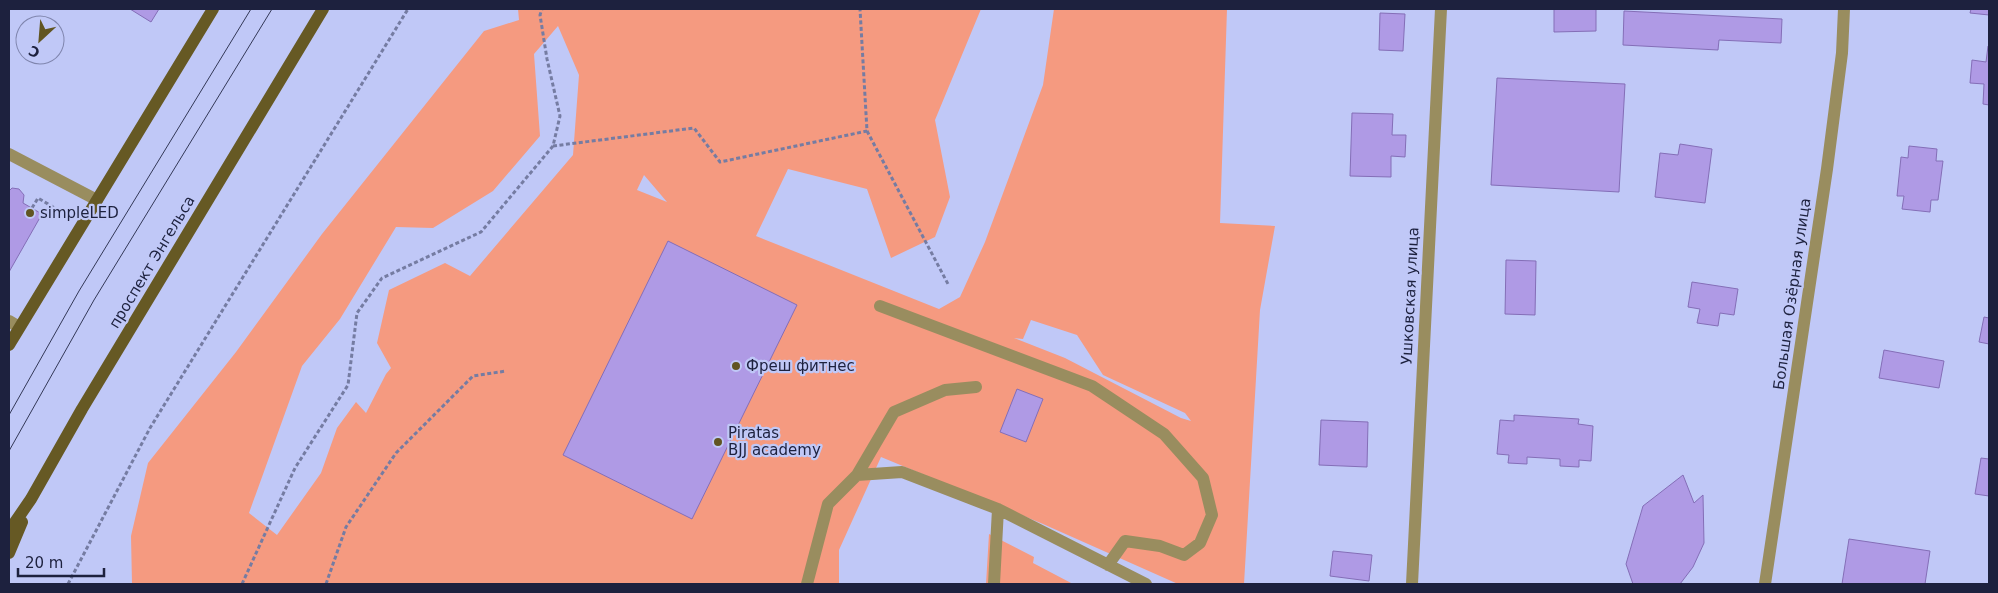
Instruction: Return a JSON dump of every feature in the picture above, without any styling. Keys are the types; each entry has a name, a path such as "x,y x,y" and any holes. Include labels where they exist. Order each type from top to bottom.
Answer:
{"main road":[{"path":"9,345 14,324 97,200 213,9"},
{"name":"проспект Энгельса","path":"9,531 32,499 82,409 323,9"},
{"path":"9,553 32,499"}],"street":[{"name":"Ушковская улица","path":"1412,584 1441,9"},
{"name":"Большая Озёрная улица","path":"1765,584 1827,169 1842,53 1844,9"},
{"path":"9,154 97,200"},
{"path":"880,306 1092,386 1164,434 1203,478 1212,515 1200,543 1184,555 1160,546 1125,541 1108,565"},
{"path":"807,584 828,504 857,475 894,412 945,390 976,387"},
{"path":"857,475 902,472 998,509 1146,584"},
{"path":"994,584 998,509"}],"path":[{"path":"68,584 150,428 408,9"},
{"path":"242,584 295,468 348,385 357,313 382,278 481,232 553,146 560,116 547,60 540,14 542,9"},
{"path":"860,9 867,132 948,284"},
{"path":"553,146 694,128 720,162 867,132"},
{"path":"32,208 38,198 58,210"},
{"path":"326,584 346,527 396,453 473,376 506,370"}],"shaded area":[{"path":"518,9 981,9 935,120 950,197 935,237 891,258 867,189 788,169 756,236 939,309 960,297 985,242 1043,85 1054,9 1227,9 1220,223 1275,226 1260,310 1244,584 1178,584 1043,524 881,457 839,550 839,584 132,584 131,536 148,463 236,352 322,234 484,31 519,20","holes":["558,26 579,75 573,155 470,276 445,263 389,290 377,343 391,368 366,413 356,402 337,428 321,473 277,535 249,513 302,366 340,319 396,227 433,228 493,191 540,136 534,54","644,175 667,202 637,190","1031,320 1077,335 1103,375 1185,413 1191,421 1181,418 1065,358 1014,338 1023,339"]},
{"path":"989,534 1034,557 1033,563 1073,584 986,584"}],"building":[{"path":"130,9 159,9 151,22"},
{"path":"1554,9 1596,9 1596,31 1554,32"},
{"path":"1971,9 1989,9 1989,15 1970,13"},
{"path":"1624,11 1782,19 1781,43 1719,40 1718,50 1623,45"},
{"path":"1380,13 1405,14 1403,51 1379,50"},
{"path":"1988,46 1989,105 1983,104 1984,84 1970,83 1972,60 1986,62"},
{"path":"1497,78 1625,84 1619,192 1491,185"},
{"path":"1352,113 1393,114 1392,135 1406,135 1405,157 1391,156 1391,177 1350,176"},
{"path":"1680,144 1712,149 1705,203 1655,197 1660,153 1678,155"},
{"path":"1909,146 1937,149 1936,161 1943,161 1938,200 1931,200 1930,212 1902,209 1904,196 1897,196 1901,157 1908,158"},
{"path":"12,188 19,189 24,195 23,203 42,214 9,272 9,191"},
{"path":"668,241 797,305 692,519 563,455"},
{"path":"1506,260 1536,261 1535,315 1505,314"},
{"path":"1692,282 1738,289 1734,315 1720,313 1718,326 1697,323 1700,309 1688,307"},
{"path":"1984,317 1989,318 1989,344 1979,342"},
{"path":"1884,350 1944,361 1939,388 1879,378"},
{"path":"1017,389 1043,399 1026,442 1000,432"},
{"path":"1514,415 1579,419 1578,424 1593,426 1591,461 1579,460 1579,467 1560,466 1560,459 1527,457 1527,464 1508,463 1509,455 1497,454 1500,420 1514,421"},
{"path":"1321,420 1368,422 1367,467 1319,465"},
{"path":"1981,458 1989,459 1989,496 1975,494"},
{"path":"1683,475 1694,503 1703,495 1704,543 1693,567 1680,584 1633,584 1626,564 1643,506"},
{"path":"1849,539 1930,551 1925,584 1842,584"},
{"path":"1333,551 1372,555 1369,581 1330,576"}],"tram line":[{"path":"9,415 79,291 251,9"},
{"path":"9,451 94,300 272,9"}],"place":[{"name":"simpleLED","path":"30,213"},
{"name":"Фреш фитнес","path":"736,366"},
{"name":"Piratas BJJ academy","path":"718,442"}]}
